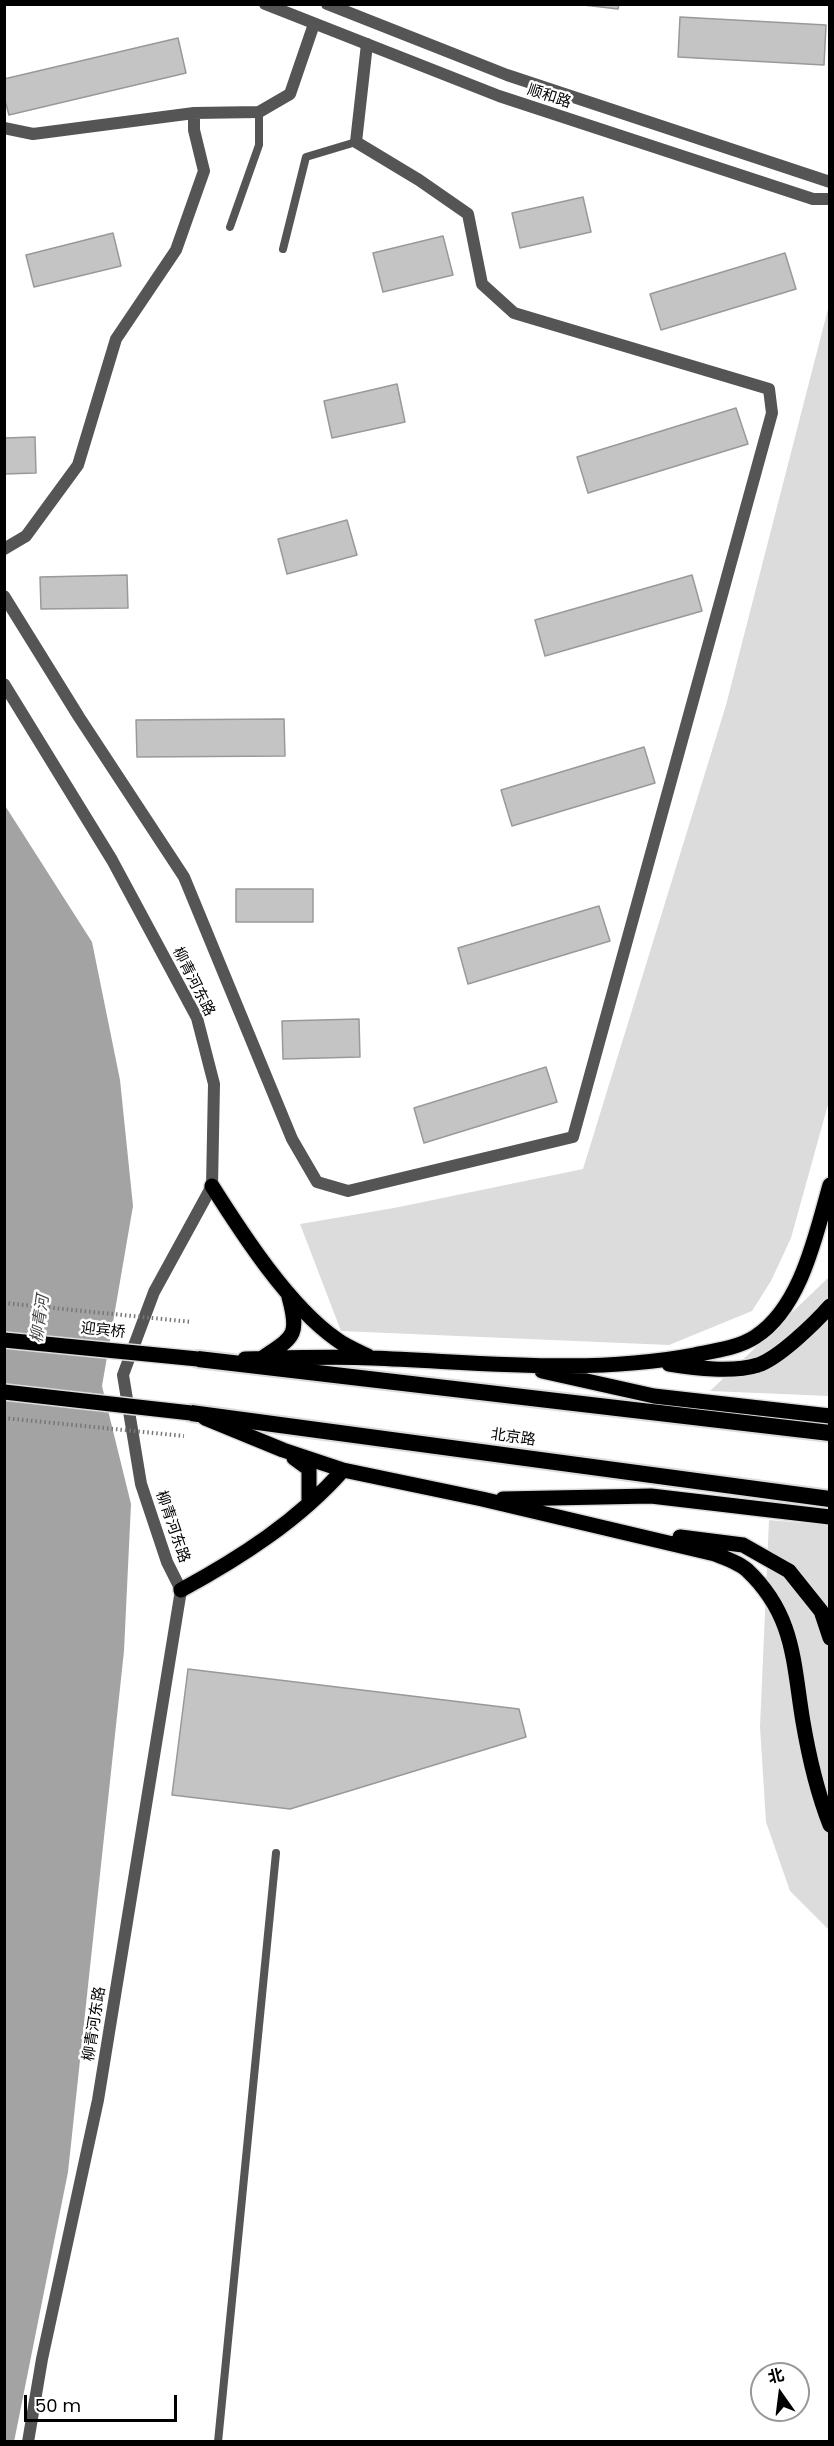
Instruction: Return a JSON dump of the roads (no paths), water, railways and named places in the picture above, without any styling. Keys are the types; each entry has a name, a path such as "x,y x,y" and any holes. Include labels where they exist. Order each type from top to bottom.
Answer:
{"highway":[{"path":"198,1359 830,1433"},
{"name":"北京路","path":"191,1413 830,1499"}],"main road":[{"path":"521,1367 656,1362 719,1350 755,1337 786,1308 810,1251 830,1185"},
{"path":"212,1186 239,1229 313,1320 336,1340 370,1358"},
{"path":"261,1359 289,1340 296,1322 288,1291"},
{"path":"656,1362 705,1369 758,1365 809,1330 830,1306"},
{"name":"迎宾桥","path":"4,1340 198,1359 370,1358 521,1367"},
{"path":"521,1367 654,1396 830,1416"},
{"path":"4,1392 191,1413 283,1450 343,1470 482,1499 715,1554 746,1569 777,1607 791,1640 803,1724 819,1798 830,1825"},
{"path":"283,1450 309,1469 309,1501"},
{"path":"181,1590 233,1562 270,1535 325,1490 343,1470"},
{"path":"482,1499 651,1496 830,1517"},
{"path":"596,1527 743,1545 789,1571 821,1611 830,1638"}],"street":[{"name":"顺和路","path":"265,4 500,96 813,199 830,198"},
{"name":"顺和路","path":"327,4 350,9 507,75 830,182"},
{"path":"4,128 33,134 194,113 259,112 290,94 314,24"},
{"path":"4,596 79,717 184,877 292,1138 317,1182 348,1191 573,1137 772,413 769,389 514,313 482,284 468,214 419,180 356,142 367,44"},
{"path":"4,549 26,536 78,465 116,339 176,250 204,171 194,130 194,113"},
{"name":"柳青河东路","path":"4,684 112,860 197,1018 214,1084 212,1186 154,1293 123,1375 141,1484 167,1562 181,1590 98,2100 42,2359 28,2442"}],"lane":[{"path":"230,227 259,144 259,112"},
{"path":"284,249 306,158 356,142"},
{"path":"218,2442 276,1853"}],"water":[{"name":"柳青河","path":"4,804 92,942 120,1080 133,1206 102,1386 131,1504 124,1651 68,2172 14,2442 4,2441"}]}
